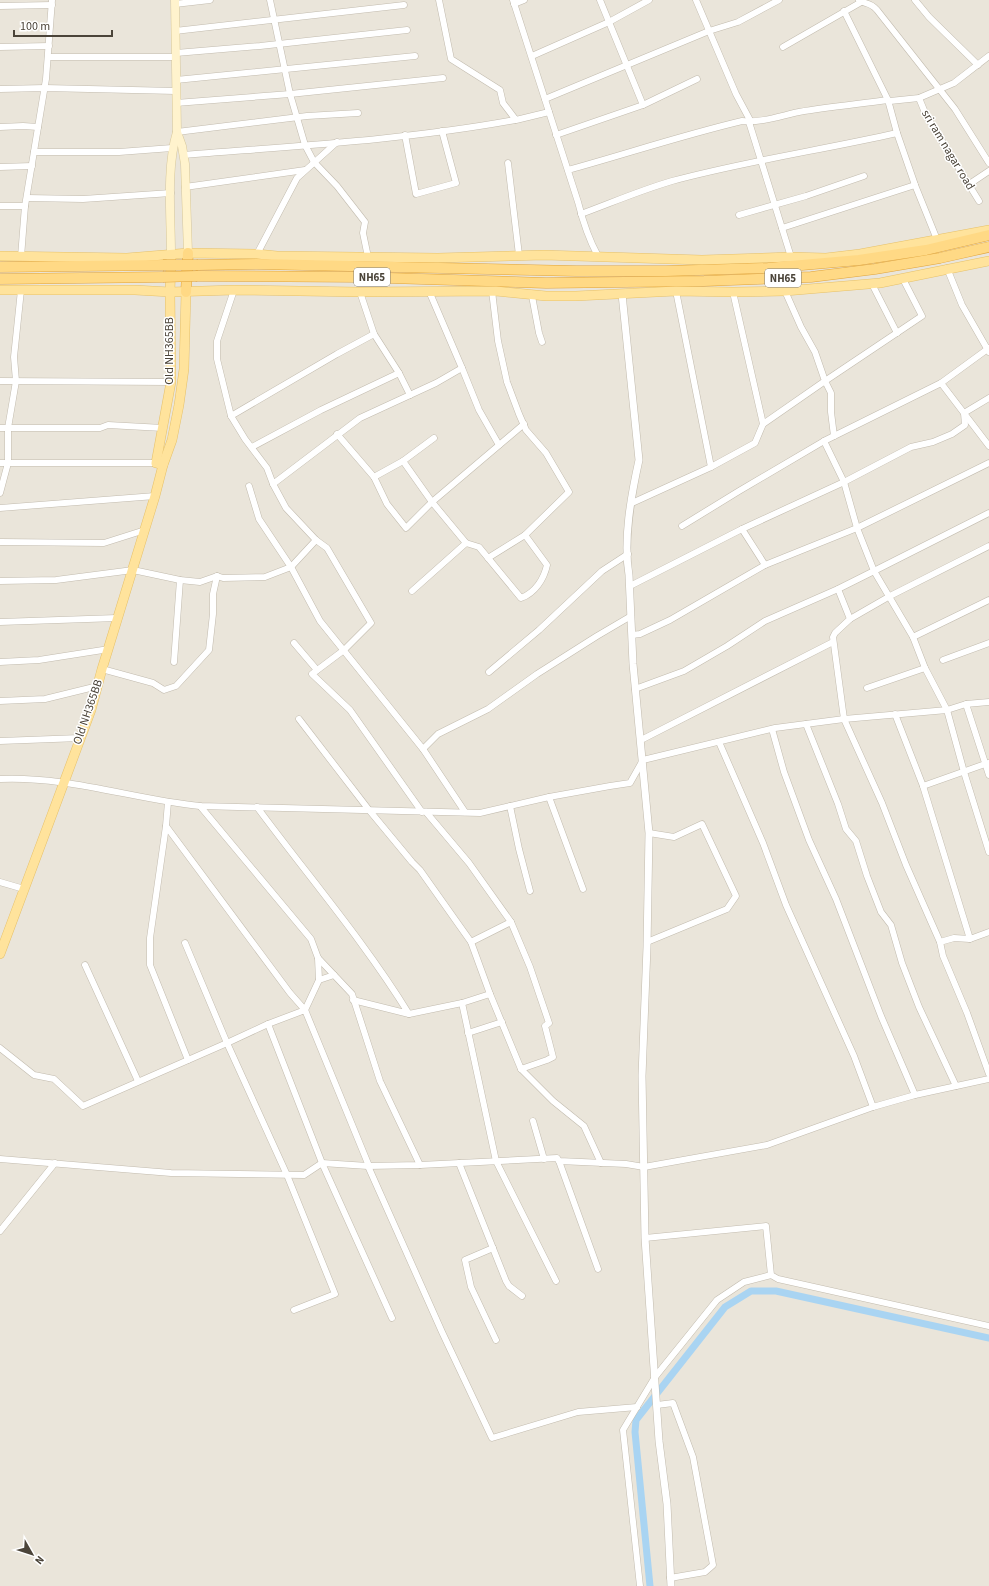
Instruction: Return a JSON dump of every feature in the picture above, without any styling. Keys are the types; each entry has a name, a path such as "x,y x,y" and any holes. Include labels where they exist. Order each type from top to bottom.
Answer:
{"highway":[{"name":"NH65","path":"0,266 257,264 576,271 666,271 776,267 874,258 926,250 989,235"},
{"name":"NH65","path":"0,279 197,276 372,277 546,283 704,281 811,277 925,261 989,247"},
{"path":"186,292 188,253"}],"main road":[{"path":"175,2 177,132 184,155 188,253"},
{"path":"171,254 172,148 177,132"},
{"path":"0,256 126,258 188,253 257,254 277,256 438,258 519,255 580,255 702,260 791,257 826,258 860,254 989,230"},
{"name":"Old NH365BB","path":"0,954 63,781 91,710 117,618 155,496 163,428 171,382 171,254"},
{"path":"0,290 135,290 170,292 234,290 360,292 492,291 532,296 576,296 676,291 785,291 872,284 947,268 989,261"},
{"name":"Old NH365BB","path":"159,464 172,440 179,405 184,369 186,292"}],"street":[{"path":"175,2 210,0"},
{"path":"270,0 290,94 305,145 314,162 337,186 365,222 363,233 368,257"},
{"path":"439,0 451,59 500,90 503,103 515,120"},
{"path":"524,0 514,2 568,170 588,238 598,256"},
{"path":"600,0 643,105"},
{"path":"532,56 609,22 642,2 649,0"},
{"path":"696,0 736,94 750,122 791,257"},
{"path":"545,98 709,31 738,22 779,0"},
{"path":"915,0 929,17 978,65"},
{"path":"783,47 862,1 872,4 955,109 989,163"},
{"path":"0,6 52,2 45,88 25,206 20,257"},
{"path":"175,31 404,4"},
{"path":"844,11 888,100 897,133 937,240"},
{"path":"48,57 176,55 407,30"},
{"path":"0,47 48,46"},
{"path":"176,80 415,56"},
{"path":"568,170 681,136 742,121 750,122 799,112 888,100 919,98 954,83 988,59"},
{"path":"176,102 290,94 443,78"},
{"path":"556,135 643,105 697,78"},
{"path":"0,89 45,88 176,91"},
{"name":"sri ram nagar road","path":"919,98 926,115 979,201"},
{"path":"184,155 305,145 442,131 494,124 549,112"},
{"path":"177,132 296,118 358,113"},
{"path":"0,127 38,127"},
{"path":"405,135 416,194 456,183 442,131"},
{"path":"581,214 671,181 762,160 897,133"},
{"path":"257,254 297,178 337,142"},
{"path":"34,152 119,152 172,148"},
{"path":"508,163 519,255"},
{"path":"0,167 32,166"},
{"path":"185,187 305,170"},
{"path":"968,185 989,171"},
{"path":"739,215 806,196 864,176"},
{"path":"782,228 916,185"},
{"path":"27,198 83,199 171,193"},
{"path":"0,206 25,206"},
{"path":"682,526 824,441 941,383 989,350 962,305 947,268"},
{"path":"632,503 711,467 755,443 763,424 922,316 902,278"},
{"path":"872,284 897,333"},
{"path":"0,493 8,463 8,428 16,381 14,357 21,290"},
{"path":"234,290 217,341 217,359 231,416 245,439 267,468 273,484 286,508 316,540 327,548 371,623 344,650 312,674 350,710 424,812 469,862 511,922 530,967 548,1023 545,1026 553,1057 521,1069"},
{"path":"429,291 479,410 499,445"},
{"path":"488,558 526,535 569,492 546,453 526,430 507,382 498,341 492,291"},
{"path":"676,291 711,467"},
{"path":"785,291 801,327 815,352 825,381 831,393 834,436"},
{"path":"360,292 374,334 399,373 410,395"},
{"path":"733,292 763,424"},
{"path":"622,294 639,460 633,487 628,554 636,689 649,833 642,1076 645,1238 659,1441 667,1504 671,1586"},
{"path":"532,296 542,342"},
{"path":"231,416 374,334"},
{"path":"273,484 360,418 436,383 462,368"},
{"path":"252,448 321,410 399,373"},
{"path":"0,381 171,382"},
{"path":"941,383 989,446"},
{"path":"964,413 989,398"},
{"path":"630,586 742,529 844,482 911,447 933,442 952,434 965,425 964,413"},
{"path":"337,434 374,478 387,504 406,528 432,502 524,424"},
{"path":"0,428 100,428 108,425 163,428"},
{"path":"374,478 403,461 434,438"},
{"path":"824,441 844,482 858,528 874,570 913,637 925,668 947,710 964,772 989,852"},
{"path":"403,461 432,502 466,543 479,547 521,598 529,595 543,577 547,564 526,535"},
{"path":"0,463 159,464"},
{"path":"632,635 640,634 670,620 765,565 858,528 989,463"},
{"path":"249,486 259,519 291,567 320,621 423,749 465,812"},
{"path":"0,508 155,496"},
{"path":"636,689 684,671 727,646 765,621 838,589 989,513"},
{"path":"742,529 765,565"},
{"path":"0,542 104,543 145,530"},
{"path":"0,581 56,580 132,570 180,580 200,582 217,576 223,578 265,577 291,567 316,540"},
{"path":"412,591 466,543"},
{"path":"989,546 890,596 850,619 835,633 833,642 844,718 882,803 906,865 940,942 943,956 967,1013 989,1074"},
{"path":"489,672 539,630 602,570 628,554"},
{"path":"102,669 153,683 164,690 176,686 209,650 213,614 213,594 217,576"},
{"path":"174,662 180,580"},
{"path":"838,589 850,619"},
{"path":"913,637 989,600"},
{"path":"423,749 438,734 488,709 537,674 631,616"},
{"path":"0,622 117,618"},
{"path":"641,740 833,642"},
{"path":"294,643 317,670"},
{"path":"943,660 989,643"},
{"path":"0,662 39,660 109,649"},
{"path":"867,688 925,668"},
{"path":"0,701 45,699 98,686"},
{"path":"0,779 25,778 63,781 168,802 200,806 480,813 549,797 630,783 643,760 772,729 844,718 947,710 966,704 989,702"},
{"path":"966,704 987,764 989,775"},
{"path":"895,714 923,786 970,939"},
{"path":"299,719 369,810 420,870 471,942 490,994 521,1069 553,1101 584,1126 601,1163"},
{"path":"806,724 838,804 846,829 856,841 867,876 881,912 891,925 902,963 919,1007 956,1086"},
{"path":"772,729 784,772 809,840 836,899 881,1016 915,1095"},
{"path":"0,741 80,738"},
{"path":"719,742 763,843 786,905 854,1056 873,1107"},
{"path":"923,786 987,764"},
{"path":"549,797 583,889"},
{"path":"168,802 150,938 150,965 188,1060"},
{"path":"0,1048 34,1074 54,1079 83,1106 268,1024 305,1010 319,980 318,958 311,939 200,806"},
{"path":"510,806 530,891"},
{"path":"257,807 305,872 351,928 389,981 410,1014"},
{"path":"647,942 726,909 736,896 702,824 674,837 649,833"},
{"path":"166,826 290,993 305,1010 369,1166 442,1332 492,1438 578,1412 637,1407"},
{"path":"0,882 24,889"},
{"path":"471,942 511,922"},
{"path":"940,942 954,938 970,939 989,932"},
{"path":"185,943 227,1043 287,1175 336,1294 294,1310"},
{"path":"318,958 352,994 380,1081 420,1165"},
{"path":"85,964 138,1081"},
{"path":"319,980 334,975"},
{"path":"353,1000 410,1014 462,1003 490,994"},
{"path":"462,1003 496,1161 556,1281"},
{"path":"468,1033 502,1022"},
{"path":"268,1024 322,1163 392,1318"},
{"path":"0,1159 171,1173 287,1175 304,1175 322,1163 369,1166 420,1165 557,1158 559,1161 644,1167 767,1145 873,1107 915,1095 989,1080"},
{"path":"534,1121 544,1159"},
{"path":"559,1161 598,1269"},
{"path":"0,1231 55,1163"},
{"path":"460,1163 506,1281 509,1286 522,1296"},
{"path":"645,1238 766,1226 771,1275"},
{"path":"493,1248 465,1260 471,1288 496,1340"},
{"path":"640,1586 623,1430 655,1377 717,1300 744,1282 771,1275 778,1279 989,1326"},
{"path":"657,1405 673,1403 693,1457 714,1566 705,1572 670,1578"}],"shaded area":[{"path":"0,0 989,0 989,1586 0,1586"}],"waterway":[{"path":"650,1586 635,1432 636,1420 725,1307 751,1291 776,1291 989,1338"}]}
